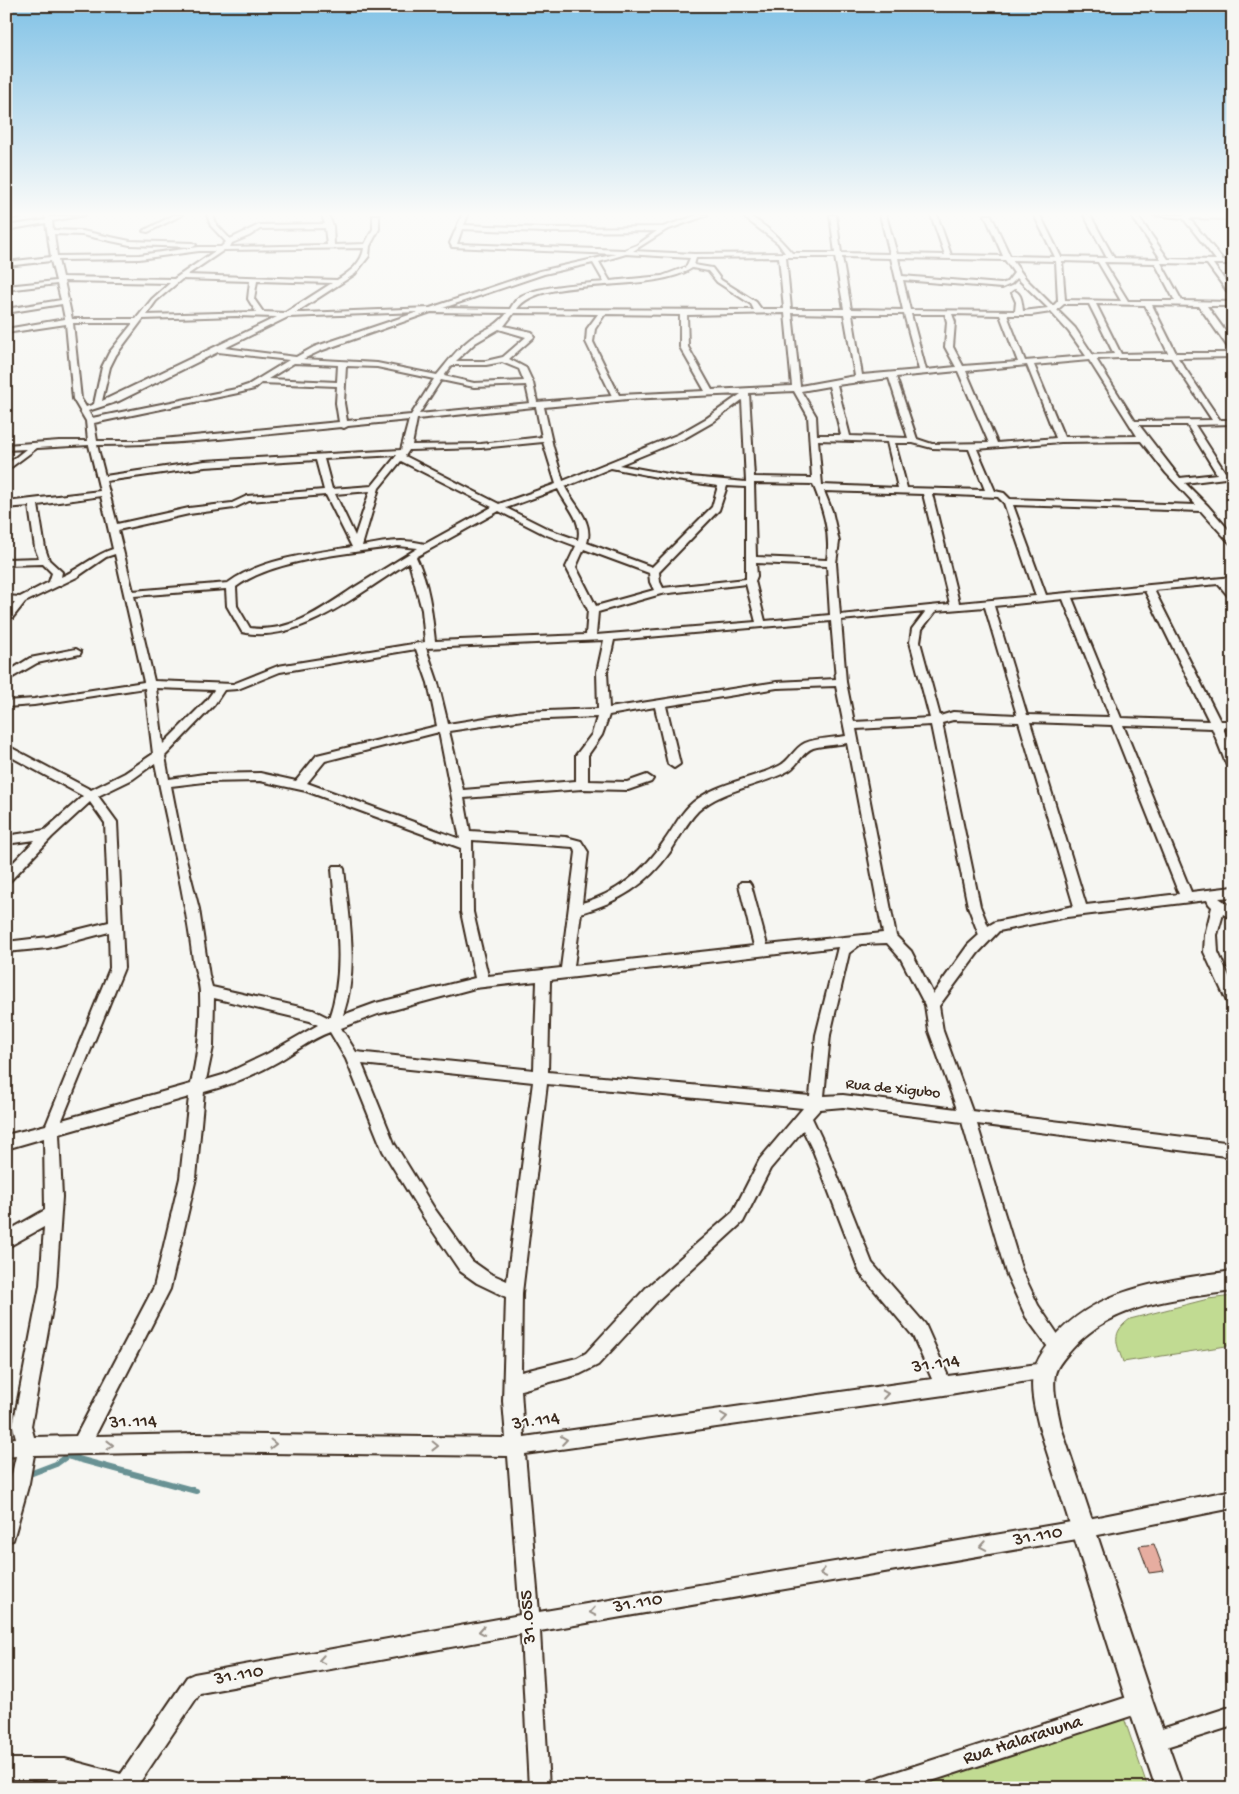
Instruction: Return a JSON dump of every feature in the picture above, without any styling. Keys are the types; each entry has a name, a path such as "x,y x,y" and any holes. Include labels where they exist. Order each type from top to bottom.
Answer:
{"street":[{"path":"64,299 69,321 77,399 90,421 93,444 150,684 159,755 177,847 193,909 202,976 207,991 206,1047 197,1089 188,1178 162,1289 81,1445"},
{"path":"97,406 106,367 112,355 155,299"},
{"path":"251,299 261,314"},
{"path":"85,410 116,399 288,314 312,299"},
{"path":"90,421 220,396 251,386 268,374 317,349 465,299"},
{"path":"356,547 376,488 404,452 413,418 438,379 472,340 503,324 523,299"},
{"path":"747,299 754,303 759,312"},
{"path":"788,299 796,388 812,416 812,437 818,485 831,524 834,542 831,563 841,682 890,938 906,956 932,1006 936,1031 967,1116 1014,1273 1032,1311 1059,1348"},
{"path":"846,299 859,378"},
{"path":"904,299 923,372"},
{"path":"1018,299 1019,313"},
{"path":"1043,299 1054,309 1092,358 1133,423 1169,471 1205,508 1233,541"},
{"path":"1123,299 1126,303"},
{"path":"6,311 64,302"},
{"path":"6,331 69,321 433,310 683,313 789,311 1019,313 1046,312 1054,309 1062,302 1233,304"},
{"path":"1090,302 1119,356"},
{"path":"1147,302 1174,357 1217,421"},
{"path":"1201,303 1233,348"},
{"path":"948,311 951,322 949,347 961,369 994,445"},
{"path":"603,312 592,327 589,337 592,348 617,399"},
{"path":"683,313 684,347 710,393"},
{"path":"1002,313 1061,440"},
{"path":"450,363 486,363 504,358 530,337 527,333 498,327"},
{"path":"215,349 296,360 376,365 438,379 484,385 529,383"},
{"path":"6,448 74,442 93,444 218,437 344,426 537,405 710,393 744,393 796,388 859,378 1026,363 1119,356 1233,355"},
{"path":"504,358 504,361 522,368 537,405 560,485 566,499 582,520 585,533 582,545 571,567 593,610 590,637"},
{"path":"342,364 340,403 344,426"},
{"path":"892,376 913,441"},
{"path":"260,381 340,384"},
{"path":"832,382 846,438"},
{"path":"231,586 232,606 246,630 257,633 273,633 313,617 412,557 424,547 497,508 682,436 710,420 744,393"},
{"path":"744,393 749,443 752,560 752,576 750,581 761,623"},
{"path":"1133,423 1233,422"},
{"path":"1190,423 1223,476"},
{"path":"812,437 890,439 913,441 932,446 972,447 1061,440 1145,438"},
{"path":"101,479 204,464 404,452 546,439"},
{"path":"890,439 903,491"},
{"path":"6,469 34,446"},
{"path":"972,447 992,493"},
{"path":"404,452 497,508 547,532 654,571"},
{"path":"320,457 320,468 340,518 356,547"},
{"path":"610,465 659,476 723,484 818,485 903,491 992,493 1001,495 1008,502 1042,598"},
{"path":"1180,482 1233,474"},
{"path":"660,591 655,582 654,571 716,508 723,484"},
{"path":"113,528 189,511 234,505 247,499 302,496 330,491 376,488"},
{"path":"926,491 955,606"},
{"path":"6,505 33,504 105,493"},
{"path":"1008,502 1205,508"},
{"path":"33,504 40,548 45,561 57,572 52,584"},
{"path":"128,594 231,586 244,576 266,568 356,547 410,543 424,547"},
{"path":"6,619 22,600 52,584 74,576 103,555 118,550"},
{"path":"412,557 427,610 425,644 458,794 466,841 467,912 483,982"},
{"path":"752,560 831,563"},
{"path":"6,562 45,561"},
{"path":"6,704 34,702 150,684 221,687 243,684 278,669 425,644 610,637 835,618 1233,580"},
{"path":"593,610 660,591 750,581"},
{"path":"1220,581 1233,596"},
{"path":"1148,588 1216,724 1233,766"},
{"path":"1067,596 1115,722 1187,898"},
{"path":"6,599 22,600"},
{"path":"988,602 1081,910"},
{"path":"933,608 917,629 915,642 936,720 974,906 985,935"},
{"path":"582,785 582,755 597,735 604,712 602,672 610,637"},
{"path":"6,678 34,660 76,652"},
{"path":"299,785 321,758 442,728 523,716 604,712 776,685 841,682"},
{"path":"6,878 48,834 91,796 129,776 159,755 210,703 221,687"},
{"path":"660,704 674,764"},
{"path":"850,726 936,720 953,716 1233,724"},
{"path":"575,910 599,904 621,893 643,878 656,865 683,822 697,806 716,796 788,766 800,751 808,746 851,739"},
{"path":"6,749 91,796 111,822 117,968 51,1130 54,1197 48,1286 22,1426 27,1446 20,1483 6,1533"},
{"path":"166,783 204,778 260,777 299,785 466,841 566,841 577,844 582,852 567,972"},
{"path":"458,794 582,785 628,786 647,779"},
{"path":"6,840 48,834"},
{"path":"333,1026 342,1002 345,954 338,869"},
{"path":"745,885 762,951"},
{"path":"932,1006 985,935 995,927 1081,910 1233,892"},
{"path":"1205,896 1233,914"},
{"path":"1219,905 1211,935 1211,952 1233,1000"},
{"path":"6,947 26,946 73,938 115,925"},
{"path":"6,1142 226,1080 272,1058 315,1032 376,1009 483,982 890,938"},
{"path":"513,1383 580,1366 592,1359 652,1294 738,1217 765,1164 816,1103 823,1035 844,950 861,940"},
{"name":"31.055","path":"539,1788 530,1623 515,1447 513,1383 514,1293 541,1077 544,975"},
{"path":"207,991 313,1016 333,1026 352,1057 388,1146 429,1213 466,1266 482,1278 514,1293"},
{"name":"Rua de Xigubo","path":"352,1057 578,1082 816,1103 843,1101 1233,1150"},
{"path":"804,1117 821,1152 866,1268 919,1330 944,1386"},
{"path":"6,1241 52,1214"},
{"path":"1170,1788 1140,1703 1050,1427 1044,1396 1045,1371 1059,1348 1079,1326 1107,1308 1148,1294 1233,1281"},
{"name":"31.114","path":"6,1448 196,1443 515,1447 1045,1371"},
{"name":"31.110","path":"126,1787 194,1684 530,1623 1083,1529 1233,1499"},
{"name":"Rua Halaravuna","path":"879,1788 1140,1703"},
{"path":"1153,1741 1233,1716"},
{"path":"6,1769 65,1769 126,1787"}],"green space":[{"path":"1233,1296 1233,1345 1123,1362 1118,1349 1117,1338 1120,1329 1130,1319 1208,1299"},
{"path":"1124,1718 1148,1788 914,1788"}],"building":[{"path":"1154,1544 1164,1571 1149,1573 1139,1546"}],"waterway":[{"path":"27,1475 56,1464 67,1456 196,1491"}]}
